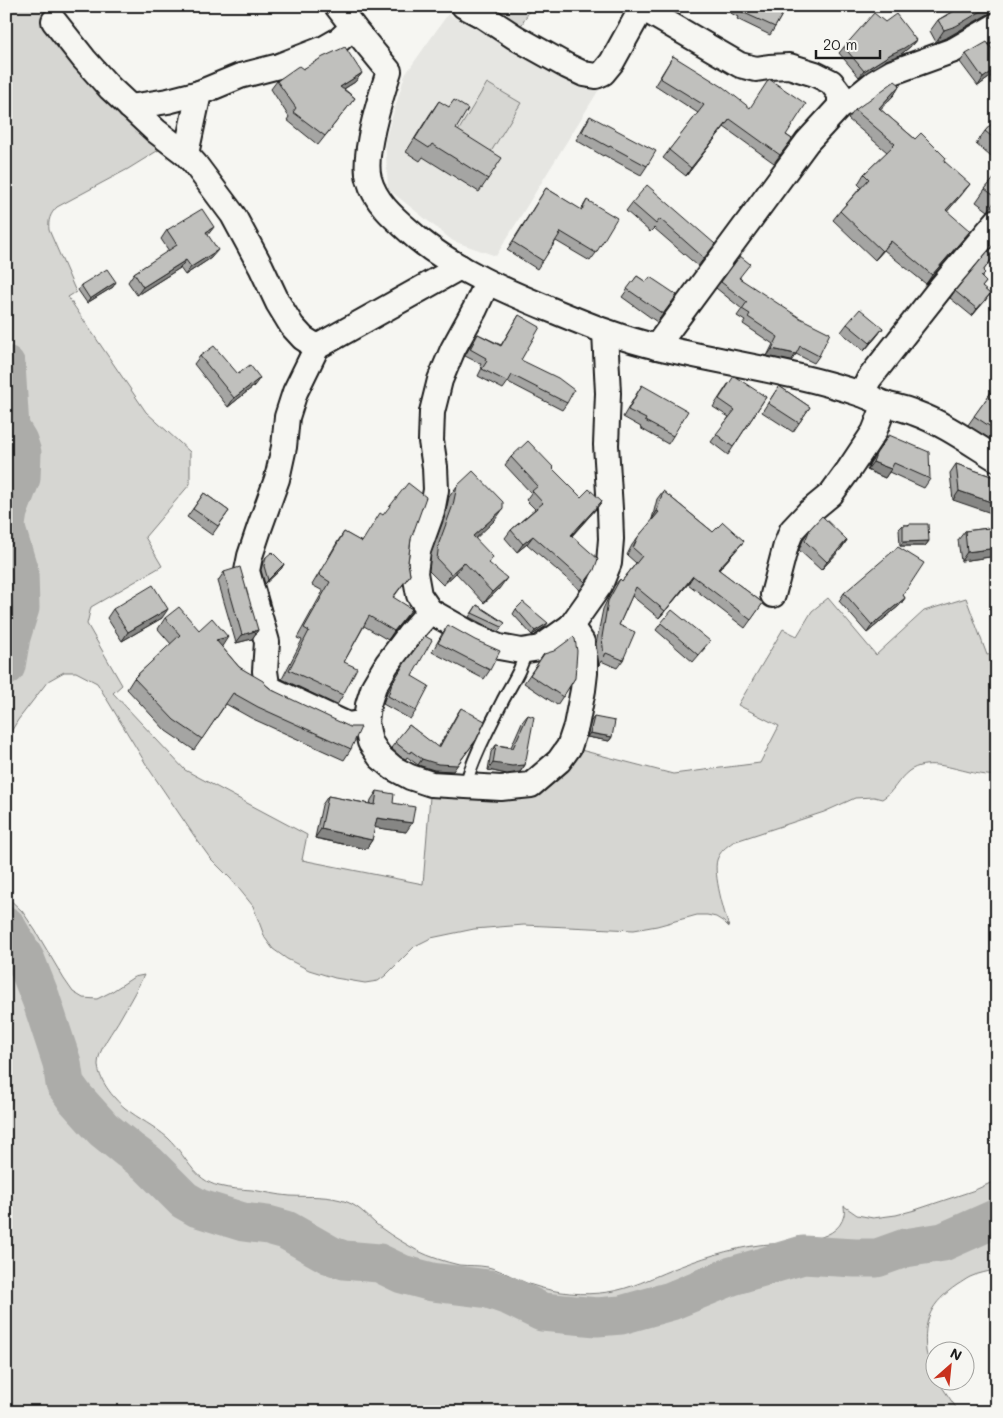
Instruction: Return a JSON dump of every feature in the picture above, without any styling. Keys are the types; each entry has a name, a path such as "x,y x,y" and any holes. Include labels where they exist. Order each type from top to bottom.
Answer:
{"street":[{"path":"337,6 389,71 377,111 369,154 368,177 375,195 393,218 432,250 487,283 605,332 656,347 801,376 862,394 885,404 916,413 958,434 997,459"},
{"path":"464,6 483,16 514,37 567,66 584,74 596,76 612,62 642,7 740,65 756,69 769,66 789,66 816,74 832,82 840,94 840,106"},
{"path":"54,21 110,88 195,164 233,215 278,303 292,326 303,338 317,347"},
{"path":"656,347 808,142 840,106 853,100 874,83 893,72 954,50 997,25"},
{"path":"130,107 168,101 199,93 240,76 278,66 325,48 339,40 353,27"},
{"path":"186,154 199,93"},
{"path":"862,394 869,379 942,286 997,221"},
{"path":"366,722 348,726 273,690 267,685 265,671 267,642 247,571 250,556 277,479 284,447 287,417 295,392 317,347 460,267"},
{"path":"487,283 440,380 432,412 431,441 436,490 432,512 418,552 415,573 419,595 430,611 474,636 498,647 526,650 540,648 571,626 600,585 609,563 611,540 606,445 608,393 605,332"},
{"path":"773,595 786,545 792,530 808,512 830,494 850,468 874,432 885,404"},
{"path":"430,611 408,635 374,686 368,705 366,722 370,742 380,757 393,768 410,777 431,784 500,788 531,785 560,761 569,748 576,726 583,690 585,658 582,642 571,626"}],"lane":[{"path":"465,786 470,768 486,734 523,664 526,650"}],"shaded area":[{"path":"6,6 45,6 54,21 170,143 128,169 57,207 50,217 49,230 76,292 68,297 146,412 190,452 190,484 145,537 162,566 91,607 87,624 122,685 113,693 185,770 307,835 302,860 423,884 431,784 531,785 569,747 673,774 760,763 779,726 738,705 783,629 797,636 812,611 828,598 876,655 924,611 966,598 987,655 997,653 997,776 977,774 937,765 923,765 909,771 890,793 882,799 874,797 855,798 824,812 733,842 720,854 716,866 724,912 729,927 716,917 697,915 634,930 524,925 474,929 431,938 415,946 378,981 365,983 335,978 309,970 287,959 273,949 265,938 253,906 231,879 210,858 197,840 149,769 97,683 76,672 64,672 48,681 18,720 6,740"},
{"path":"464,6 532,6 515,37"},
{"path":"448,14 522,53 600,88 496,256 453,241 388,189 385,140 405,75"},
{"path":"487,83 521,103 484,163 451,143"},
{"path":"6,896 22,911 73,992 83,998 97,999 134,977 144,975 103,1046 98,1064 99,1070 103,1082 116,1099 130,1112 168,1138 196,1173 210,1183 227,1188 290,1196 326,1197 347,1202 357,1207 381,1228 423,1253 459,1265 488,1267 521,1281 550,1290 579,1294 616,1291 703,1258 725,1252 759,1245 794,1242 821,1237 840,1225 844,1214 844,1206 857,1215 873,1218 896,1215 975,1190 997,1180 997,1269 970,1277 941,1298 931,1313 926,1330 926,1390 944,1390 959,1412 6,1412"}],"building":[{"path":"737,6 787,6 775,27 742,12 743,10"},
{"path":"959,6 990,6 956,26 944,30 938,20 960,8"},
{"path":"874,13 885,22 896,14 916,40 864,71 844,47"},
{"path":"987,42 997,56 997,68 983,78 966,54"},
{"path":"345,47 362,73 340,87 355,98 325,136 293,112 296,108 277,81 299,66 303,69"},
{"path":"673,56 723,87 750,108 769,79 806,104 786,135 792,139 780,155 730,119 691,168 669,150 704,105 660,78"},
{"path":"895,81 900,85 879,108 915,139 921,133 946,158 944,161 970,184 946,210 970,231 932,275 891,241 882,251 840,211 869,179 864,174 895,144 855,110"},
{"path":"454,100 468,109 456,129 502,158 488,179 432,144 429,148 415,139 439,101 449,107"},
{"path":"590,116 656,151 647,166 582,132"},
{"path":"997,118 997,141 985,131"},
{"path":"997,175 997,198 985,189"},
{"path":"647,185 715,244 704,258 660,219 656,224 632,203"},
{"path":"546,188 582,210 587,200 617,218 596,253 561,232 543,261 513,242"},
{"path":"202,209 214,227 206,232 218,250 191,267 186,260 143,287 134,273 177,245 167,230"},
{"path":"988,251 994,256 981,277 986,282 982,287 990,294 977,309 955,291"},
{"path":"740,256 750,264 739,278 800,318 830,333 819,356 800,346 796,354 772,349 778,337 748,317 750,314 742,309 747,302 721,282"},
{"path":"107,269 116,282 90,299 81,285"},
{"path":"637,276 646,282 650,277 677,295 663,314 627,289"},
{"path":"860,309 883,328 870,343 847,324"},
{"path":"519,315 540,327 521,360 558,378 574,390 567,403 512,375 508,382 482,369 487,361 485,360 486,358 470,349 478,334 501,346"},
{"path":"214,346 238,374 250,365 260,378 234,398 200,356"},
{"path":"734,376 766,397 733,447 716,434 735,410 719,399"},
{"path":"997,384 997,431 974,416"},
{"path":"642,385 688,411 673,436 628,410"},
{"path":"779,386 810,407 799,423 768,403"},
{"path":"889,435 929,452 930,479 894,463 891,469 873,462"},
{"path":"528,441 581,497 589,489 602,501 571,535 598,559 594,570 585,582 533,536 523,544 511,530 543,503 532,491 538,486 511,457"},
{"path":"956,464 997,478 997,504 959,491"},
{"path":"473,471 503,502 503,509 473,536 493,557 489,563 507,578 492,592 464,562 451,574 437,559 439,543 453,505 457,486"},
{"path":"408,483 426,497 411,539 408,562 410,575 393,597 412,609 394,631 369,616 344,662 357,668 343,695 289,670 309,631 304,628 330,582 319,575 344,532 362,542 380,513 383,515"},
{"path":"663,491 713,532 723,522 744,541 718,569 763,603 751,620 693,576 665,611 636,587 619,625 635,632 623,660 606,653 604,657 602,637 608,601 620,579 622,581 642,556 633,548 638,537 659,512 657,511"},
{"path":"204,493 229,511 218,526 193,509"},
{"path":"822,516 847,540 827,562 805,541 810,529"},
{"path":"928,524 929,541 903,542 903,525"},
{"path":"997,527 997,548 967,552 965,531"},
{"path":"898,547 924,563 903,595 905,598 872,625 844,593"},
{"path":"272,552 284,564 268,580 264,566 266,557"},
{"path":"240,567 258,630 242,635 224,572"},
{"path":"153,585 168,609 128,632 113,609"},
{"path":"523,602 548,623 535,631 516,609"},
{"path":"477,605 505,623 502,627 472,613"},
{"path":"179,607 199,630 212,618 228,637 216,640 239,667 263,681 272,690 350,727 361,727 351,749 258,707 233,693 202,739 174,720 134,678 180,635 165,618"},
{"path":"672,610 710,641 698,655 661,623"},
{"path":"448,625 500,651 490,670 438,643"},
{"path":"425,636 432,640 412,676 429,686 416,711 388,696 392,684 404,664"},
{"path":"573,637 577,651 575,678 563,697 530,675 544,654 554,651"},
{"path":"461,708 485,721 476,740 457,765 438,764 422,759 395,742 409,725 439,748"},
{"path":"528,715 534,717 525,765 512,766 493,763 496,745 513,748"},
{"path":"594,717 615,721 612,737 590,733"},
{"path":"377,791 394,794 393,803 415,807 412,823 377,818 372,840 321,829 328,796 375,805"}],"waterway":[{"path":"6,365 10,428 18,441 22,453 21,478 8,512 6,525"},
{"path":"6,529 19,572 20,608 11,637 6,666"},
{"path":"6,926 26,961 41,999 62,1063 65,1084 103,1129 147,1163 184,1200 198,1208 243,1222 268,1225 286,1230 330,1255 344,1260 379,1263 402,1274 432,1282 489,1289 509,1296 542,1312 597,1317 621,1315 671,1301 732,1276 803,1255 877,1258 905,1248 943,1242 997,1218"}]}
